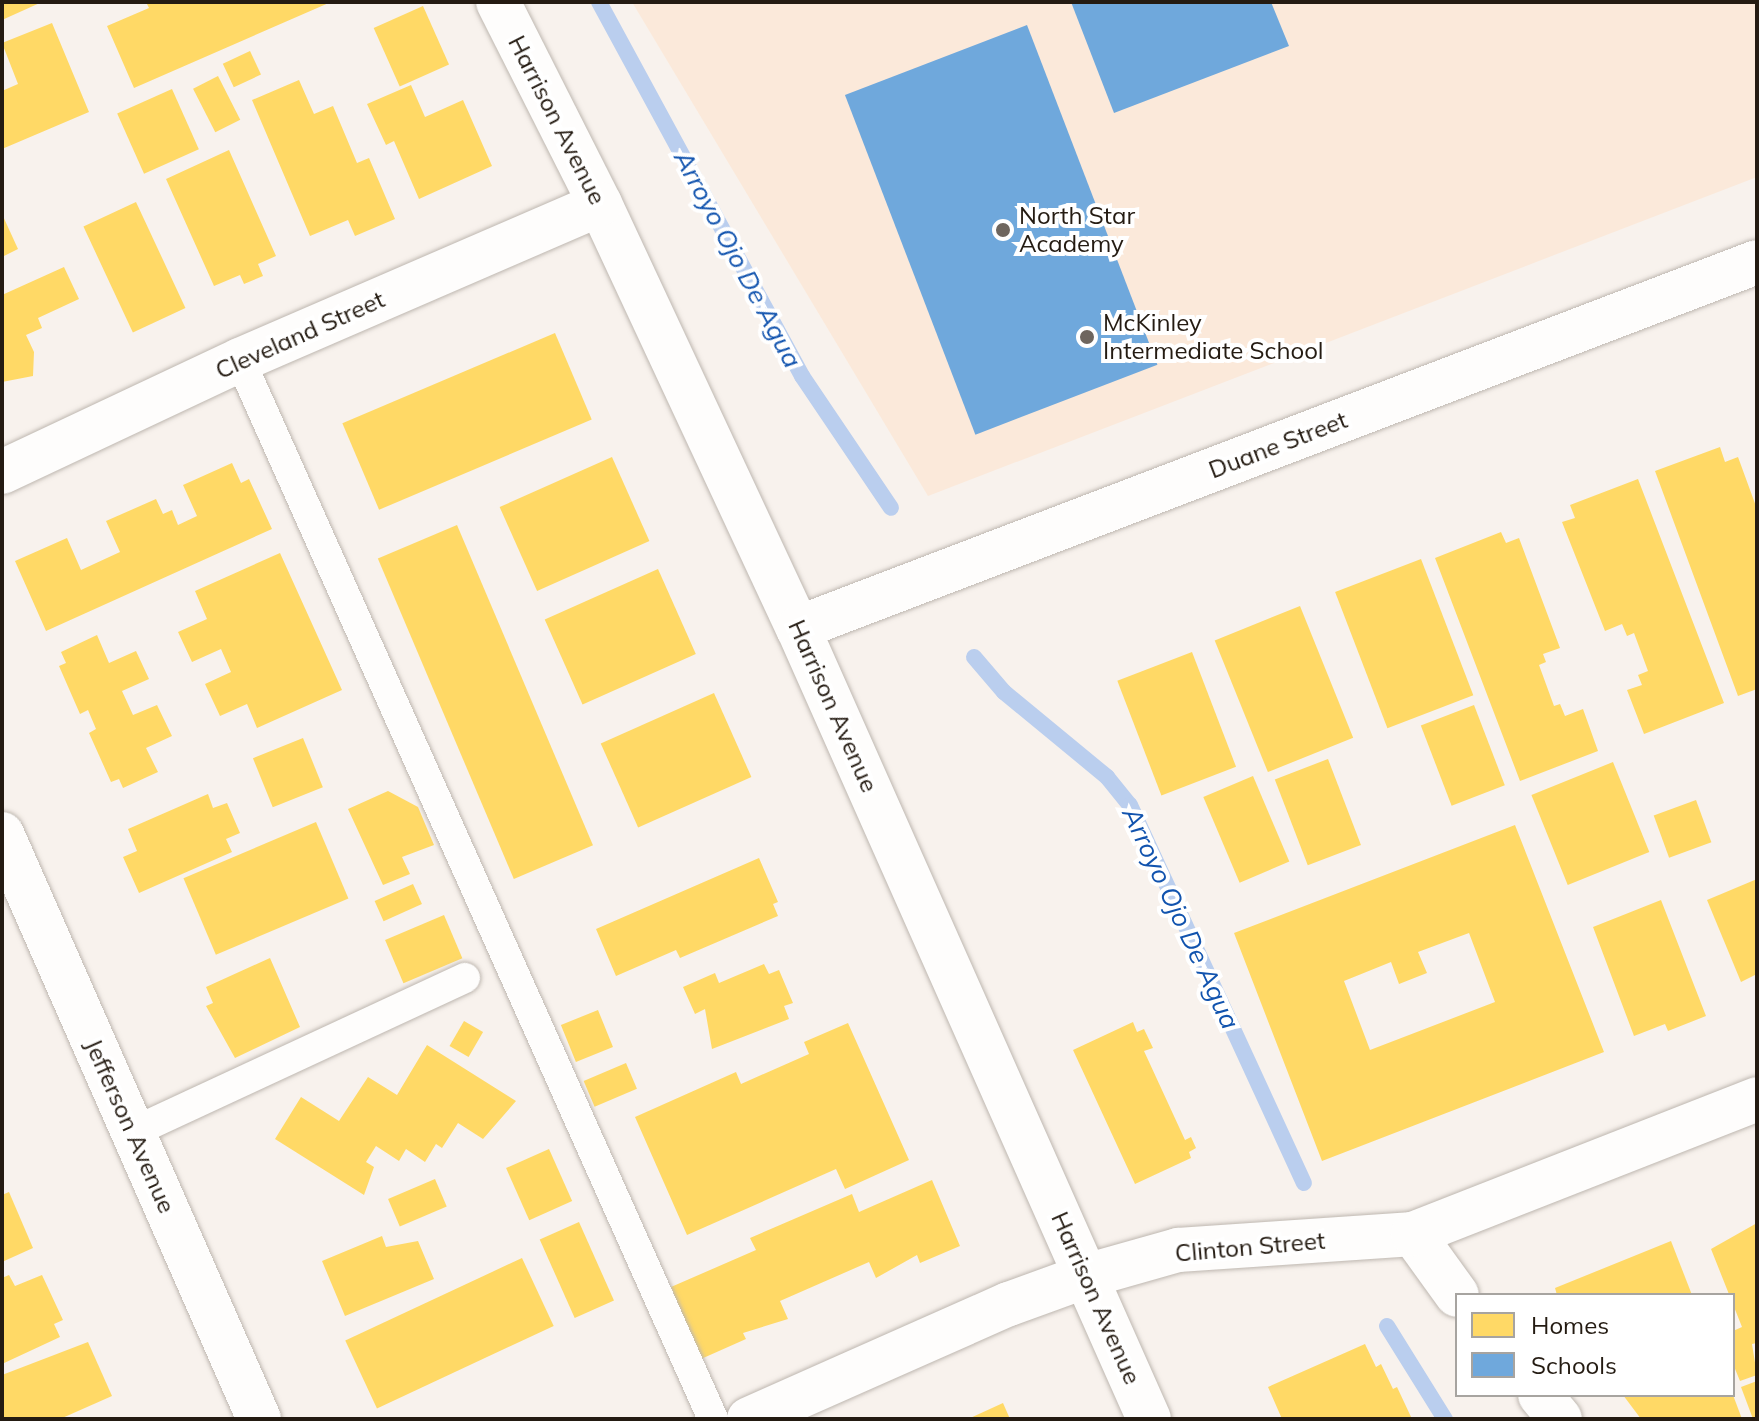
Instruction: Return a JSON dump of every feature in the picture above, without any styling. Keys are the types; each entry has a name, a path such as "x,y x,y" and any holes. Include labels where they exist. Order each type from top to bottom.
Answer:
{"street":[{"name":"Harrison Avenue","path":"498,2 600,204 798,628 1149,1419"},
{"name":"Cleveland Street","path":"2,472 240,360 600,204"},
{"name":"Duane Street","path":"798,628 1757,262"},
{"name":"Jefferson Avenue","path":"2,834 259,1419"},
{"name":"Clinton Street","path":"749,1419 1009,1304 1086,1276 1178,1250 1413,1234 1757,1099"},
{"path":"1413,1234 1456,1293"},
{"path":"1542,1397 1560,1419"}],"lane":[{"path":"240,360 713,1419"},
{"path":"133,1132 465,978"}],"shaded area":[{"name":"McKinley Intermediate School","path":"632,2 1757,2 1757,177 928,496"}],"building: Homes":[{"path":"2,2 42,2 2,20"},
{"path":"146,2 331,2 134,88 107,26 149,8"},
{"path":"423,6 449,64 400,86 374,28"},
{"path":"52,23 89,112 2,149 2,91 18,84 2,43"},
{"path":"250,51 261,75 234,87 223,64"},
{"path":"218,76 240,120 215,132 193,89"},
{"path":"299,80 314,114 333,106 357,163 369,158 395,219 355,236 348,220 310,236 252,100"},
{"path":"411,85 425,117 463,100 492,166 419,199 394,141 386,145 367,104"},
{"path":"172,89 199,149 144,174 117,113"},
{"path":"229,150 276,256 258,264 263,276 244,284 240,275 214,286 166,179"},
{"path":"136,202 185,308 133,333 83,227"},
{"path":"2,214 18,249 2,257"},
{"path":"64,267 79,299 38,318 42,328 26,335 34,352 33,376 2,382 2,295"},
{"path":"555,333 592,420 379,510 342,423"},
{"path":"1720,447 1725,462 1738,457 1757,509 1757,689 1738,696 1655,471"},
{"path":"612,457 649,541 537,591 500,507"},
{"path":"232,463 241,483 249,479 272,529 46,631 15,561 67,538 81,570 120,552 106,521 156,499 163,514 172,510 178,525 197,516 183,485"},
{"path":"1638,479 1724,703 1644,734 1627,690 1642,685 1638,675 1648,671 1634,633 1627,636 1622,624 1605,631 1562,522 1575,518 1570,505"},
{"path":"457,525 593,845 514,879 378,559"},
{"path":"1501,532 1506,543 1519,538 1560,648 1543,654 1546,662 1539,665 1554,706 1560,704 1565,716 1583,709 1598,751 1520,781 1435,558"},
{"path":"280,553 342,690 257,728 247,704 220,716 205,684 231,672 221,649 192,662 178,632 207,619 195,591"},
{"path":"1421,559 1473,695 1387,728 1335,592"},
{"path":"658,569 696,654 583,704 545,619"},
{"path":"1300,606 1353,738 1268,772 1215,640"},
{"path":"97,635 109,663 136,651 149,679 122,691 133,715 157,705 172,736 146,748 158,772 123,788 119,779 111,782 89,733 96,729 88,710 80,714 59,666 66,663 61,652"},
{"path":"1192,652 1236,767 1161,795 1117,681"},
{"path":"714,693 751,777 638,827 601,743"},
{"path":"1474,705 1505,785 1452,806 1421,725"},
{"path":"303,738 323,787 273,807 253,758"},
{"path":"1328,759 1361,845 1308,865 1275,779"},
{"path":"1613,762 1649,852 1568,885 1531,795"},
{"path":"1253,776 1289,862 1240,883 1203,797"},
{"path":"388,791 418,807 434,845 402,857 410,874 383,885 348,809"},
{"path":"208,794 213,808 227,803 240,833 226,839 232,852 139,893 123,857 137,851 128,829"},
{"path":"1696,800 1711,842 1669,858 1654,815"},
{"path":"316,822 348,898 216,955 183,878"},
{"path":"1515,825 1604,1052 1322,1161 1234,933","holes":["1469,933 1495,1002 1370,1050 1344,981 1391,962 1399,984 1427,973 1418,952"]},
{"path":"759,858 778,902 773,904 778,916 680,958 676,950 616,976 596,929"},
{"path":"1757,879 1757,974 1741,982 1707,900"},
{"path":"413,884 422,904 384,921 375,901"},
{"path":"1661,900 1706,1016 1668,1031 1665,1024 1634,1036 1593,927"},
{"path":"444,915 462,958 403,983 385,940"},
{"path":"270,958 300,1027 235,1058 206,1006 213,1003 206,987"},
{"path":"764,964 769,974 779,970 793,1003 784,1006 789,1019 712,1049 705,1009 695,1014 683,987 715,973 719,983"},
{"path":"598,1010 613,1047 576,1062 561,1025"},
{"path":"464,1021 483,1032 469,1057 450,1046"},
{"path":"1133,1022 1137,1032 1144,1029 1153,1048 1144,1051 1185,1140 1191,1137 1196,1148 1189,1152 1191,1158 1135,1184 1073,1050"},
{"path":"848,1023 909,1160 845,1189 836,1169 687,1235 635,1117 736,1072 741,1084 809,1054 804,1042"},
{"path":"427,1045 516,1101 483,1139 458,1123 442,1148 436,1144 425,1162 406,1149 399,1161 376,1146 366,1162 374,1167 364,1195 275,1139 301,1097 339,1121 368,1077 397,1095"},
{"path":"626,1063 637,1089 595,1107 584,1081"},
{"path":"549,1149 572,1201 529,1220 506,1168"},
{"path":"435,1179 447,1207 400,1227 388,1199"},
{"path":"932,1180 960,1246 920,1263 917,1255 876,1278 869,1262 780,1301 788,1319 743,1333 746,1339 701,1359 671,1287 756,1250 750,1238 852,1194 859,1212"},
{"path":"9,1192 33,1248 2,1262 2,1195"},
{"path":"579,1222 614,1301 575,1318 540,1239"},
{"path":"1757,1223 1757,1343 1752,1344 1757,1375 1740,1381 1735,1369 1735,1330 1742,1327 1735,1309 1735,1293 1728,1293 1711,1249"},
{"path":"382,1236 386,1247 418,1241 434,1279 345,1316 322,1261"},
{"path":"1671,1241 1691,1293 1556,1293 1555,1288"},
{"path":"522,1258 554,1326 377,1408 345,1340"},
{"path":"9,1275 15,1286 42,1275 63,1320 54,1324 60,1337 2,1364 2,1278"},
{"path":"88,1342 112,1396 60,1419 2,1419 2,1375"},
{"path":"1365,1344 1376,1367 1381,1364 1393,1389 1397,1387 1412,1419 1282,1419 1268,1387"},
{"path":"1757,1381 1757,1419 1753,1419 1741,1387"},
{"path":"1624,1397 1734,1397 1742,1419 1641,1419"},
{"path":"1003,1403 1010,1419 968,1419"}],"building: Schools":[{"path":"1071,2 1271,2 1289,46 1114,113"},
{"name":"North Star Academy","path":"1027,25 1157,365 975,435 845,95"}],"waterway":[{"name":"Arroyo Ojo De Agua","path":"599,2 802,376 891,508"},
{"name":"Arroyo Ojo De Agua","path":"974,657 1004,692 1107,777 1130,805 1304,1183"},
{"name":"Arroyo Ojo De Agua","path":"1387,1326 1445,1419"}],"place":[{"name":"North Star Academy","path":"1003,230"},
{"name":"McKinley Intermediate School","path":"1087,337"}]}
